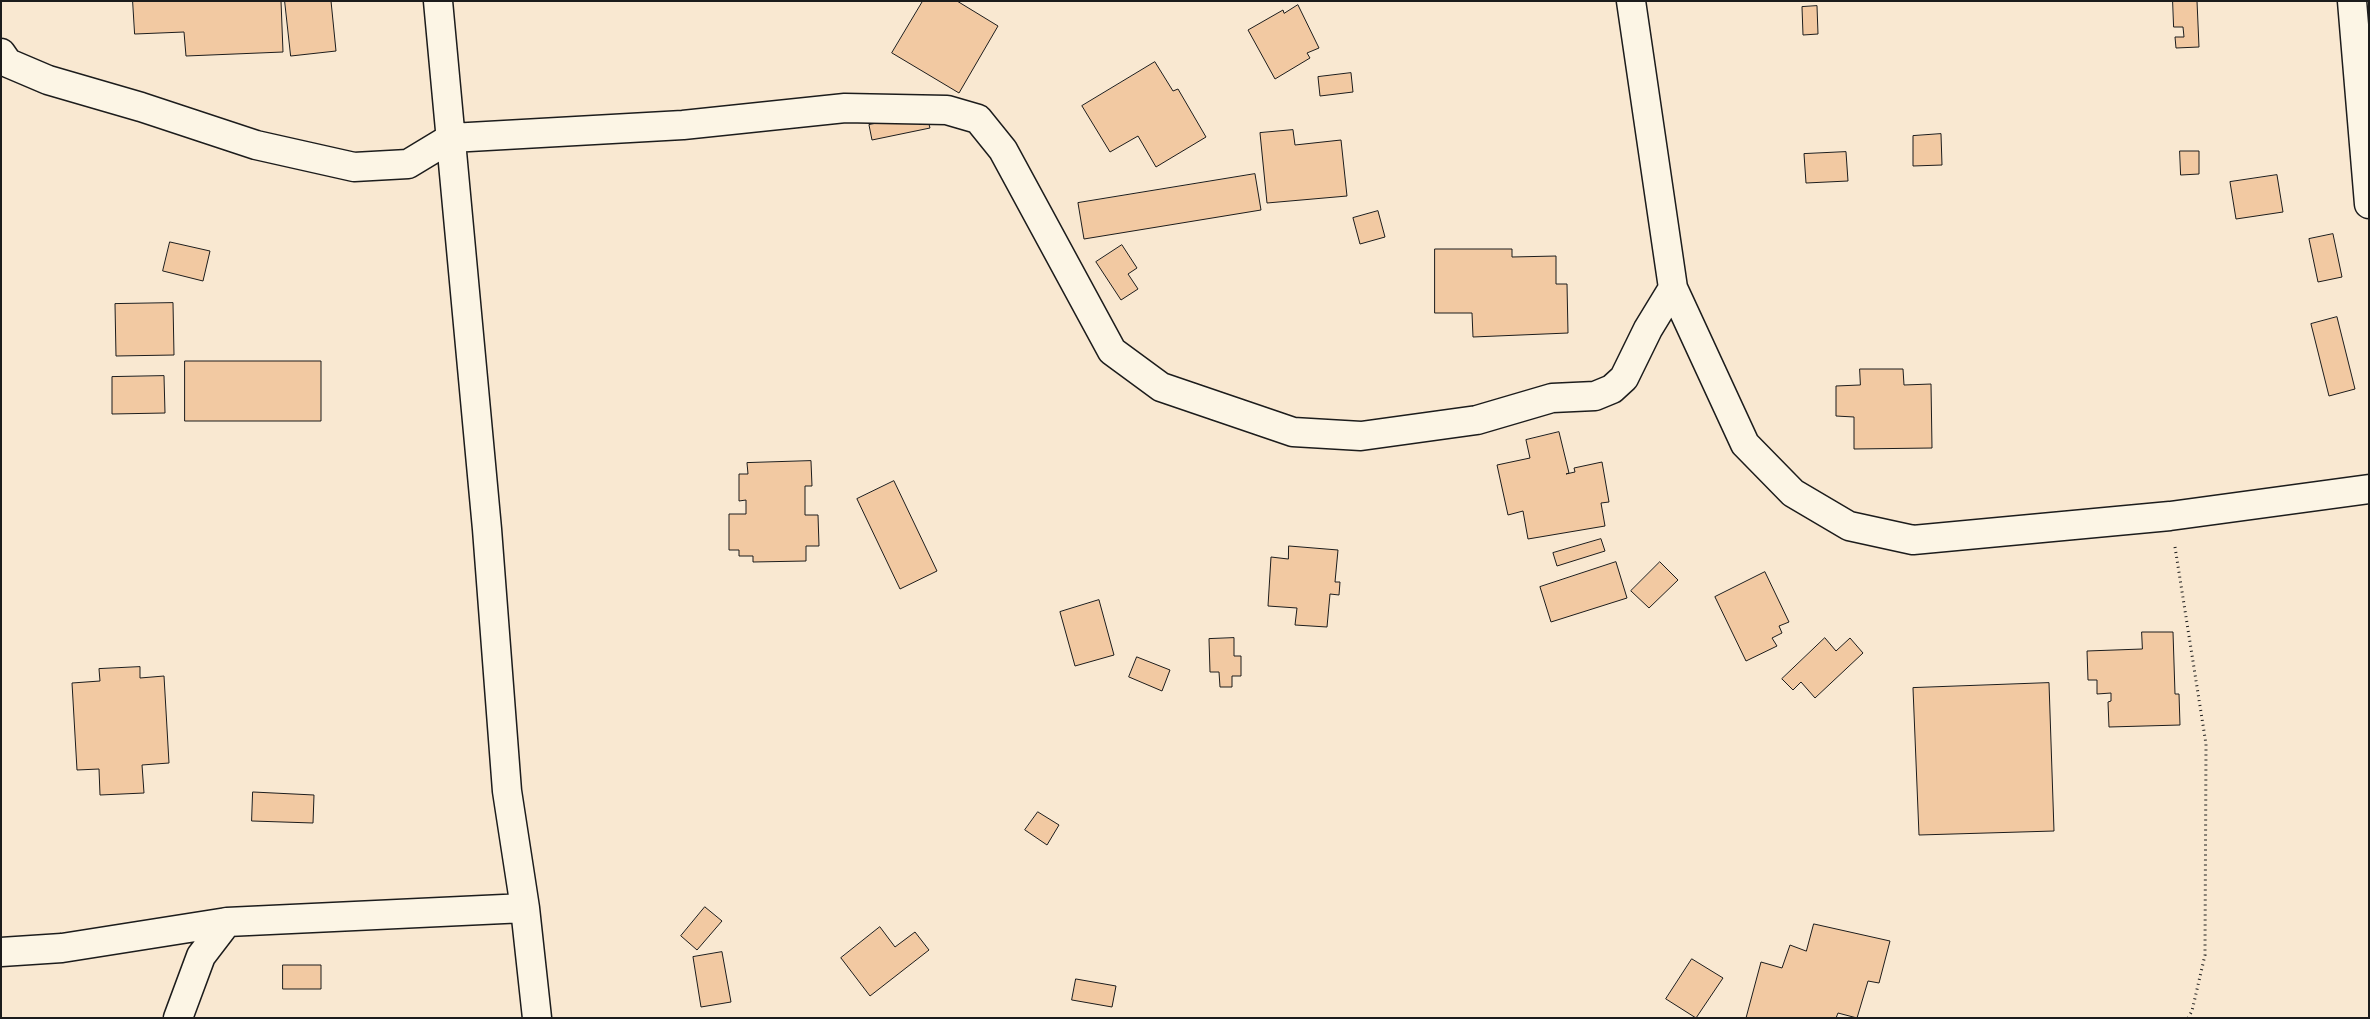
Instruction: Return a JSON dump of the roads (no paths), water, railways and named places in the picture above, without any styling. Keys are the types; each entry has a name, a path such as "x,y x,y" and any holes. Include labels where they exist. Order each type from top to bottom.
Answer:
{"street":[{"path":"438,1 507,791 525,908 538,1018"},
{"path":"1630,1 1673,288 1745,444 1793,493 1848,526 1913,540 2170,516 2369,490"},
{"path":"2352,1 2369,204"},
{"path":"1,52 8,63 48,80 141,106 256,145 354,167 408,164 451,138 683,125 846,108 947,110 978,119 1003,150 1112,351 1161,387 1292,432 1361,436 1477,420 1552,398 1595,396 1612,389 1624,378 1648,329 1673,288"},
{"path":"1,952 62,948 227,922 525,908"},
{"path":"178,1018 201,956 227,922"}]}
